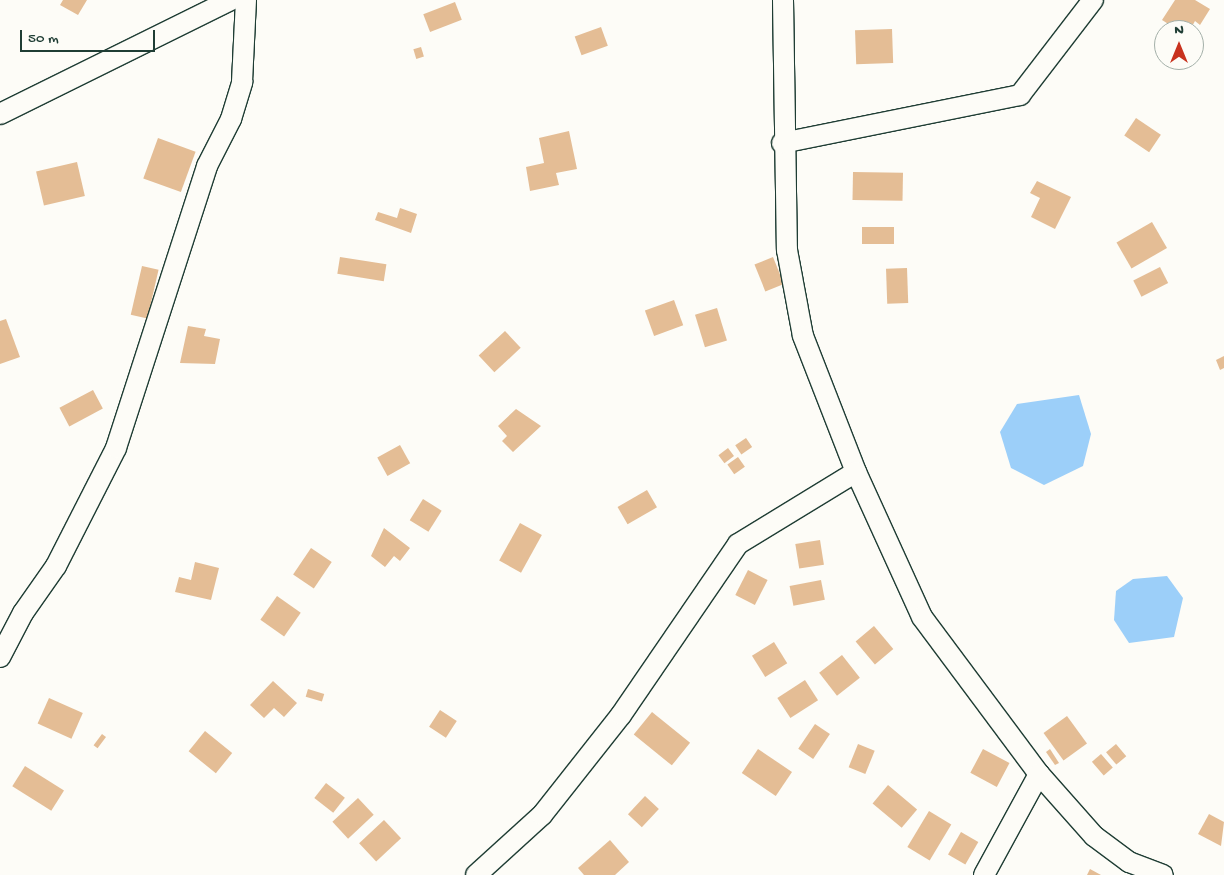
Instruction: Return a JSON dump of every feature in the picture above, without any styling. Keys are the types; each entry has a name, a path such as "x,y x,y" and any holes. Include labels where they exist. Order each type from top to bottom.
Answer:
{"street":[{"path":"0,114 231,0"},
{"path":"0,657 23,613 56,566 116,448 207,166 231,119 242,82 246,0"},
{"path":"783,0 782,143 787,250 803,336 856,472 922,617 1039,774 1094,836 1129,862 1163,875"},
{"path":"782,143 1020,95 1093,0"},
{"path":"476,875 542,815 609,731 738,544 856,472"},
{"path":"984,875 1039,774"}],"water":[{"path":"1079,395 1091,434 1083,466 1044,485 1011,468 1000,432 1017,404"},
{"path":"1167,576 1183,598 1174,637 1129,643 1114,620 1116,591 1133,579"}],"building":[{"path":"63,0 87,0 78,15 60,5"},
{"path":"1175,0 1195,0 1210,9 1203,20 1162,20"},
{"path":"455,2 462,20 430,32 423,14"},
{"path":"601,27 608,46 582,55 575,37"},
{"path":"892,29 893,63 856,64 855,30"},
{"path":"421,47 424,57 416,59 413,49"},
{"path":"1136,118 1161,135 1149,152 1124,135"},
{"path":"569,131 577,169 556,173 559,185 530,191 526,167 544,163 539,138"},
{"path":"158,138 196,152 181,192 143,178"},
{"path":"77,162 85,196 44,206 36,171"},
{"path":"853,172 903,173 903,201 853,200"},
{"path":"1037,181 1071,197 1055,229 1031,217 1040,198 1030,193"},
{"path":"400,208 417,214 411,233 375,220 378,212 397,218"},
{"path":"1152,222 1167,248 1131,268 1116,243"},
{"path":"862,227 894,227 894,244 862,244"},
{"path":"340,257 386,264 384,281 337,274"},
{"path":"773,257 784,284 765,291 754,264"},
{"path":"142,266 159,270 147,319 131,315"},
{"path":"1160,267 1168,283 1141,297 1133,281"},
{"path":"907,268 908,303 887,304 886,269"},
{"path":"674,300 683,325 654,336 645,311"},
{"path":"717,308 727,341 705,347 695,315"},
{"path":"6,319 20,357 0,364 0,321"},
{"path":"188,326 206,329 204,336 220,339 215,364 180,363"},
{"path":"505,331 521,348 494,372 479,356"},
{"path":"1224,356 1224,368 1220,370 1216,360"},
{"path":"93,390 103,409 69,426 59,408"},
{"path":"516,409 541,426 513,452 502,441 507,436 498,426"},
{"path":"746,438 752,447 741,454 735,445"},
{"path":"400,445 410,463 387,476 377,458"},
{"path":"728,448 734,456 724,463 718,455"},
{"path":"738,457 745,467 734,474 727,464"},
{"path":"647,490 657,507 628,524 618,507"},
{"path":"423,499 442,511 428,532 410,520"},
{"path":"520,523 542,535 521,573 499,561"},
{"path":"384,528 410,548 400,561 394,556 385,567 371,556"},
{"path":"820,540 824,565 799,569 795,544"},
{"path":"311,548 332,562 314,589 293,575"},
{"path":"195,562 219,568 211,600 175,592 179,577 191,580"},
{"path":"748,570 768,580 755,605 735,595"},
{"path":"821,580 825,600 793,606 790,586"},
{"path":"277,596 301,613 284,636 260,620"},
{"path":"874,626 893,649 875,664 856,641"},
{"path":"774,642 787,663 765,677 752,656"},
{"path":"842,655 860,678 837,696 819,673"},
{"path":"805,680 818,700 790,718 777,698"},
{"path":"273,681 297,703 284,717 274,708 264,718 250,705"},
{"path":"308,689 324,694 322,702 306,697"},
{"path":"49,698 83,713 71,739 38,724"},
{"path":"440,710 457,721 446,738 429,727"},
{"path":"652,712 690,743 672,765 634,735"},
{"path":"1067,716 1087,744 1064,761 1044,733"},
{"path":"815,724 830,734 813,759 798,749"},
{"path":"205,731 232,753 216,773 189,751"},
{"path":"102,734 106,737 98,748 94,745"},
{"path":"858,744 875,751 865,774 849,767"},
{"path":"1116,744 1126,756 1116,765 1106,752"},
{"path":"758,749 792,772 776,796 742,773"},
{"path":"983,749 1009,763 997,787 970,773"},
{"path":"1050,749 1059,763 1055,765 1046,752"},
{"path":"1101,754 1113,768 1104,775 1092,762"},
{"path":"25,766 64,790 51,811 12,786"},
{"path":"326,783 345,798 333,813 314,798"},
{"path":"888,785 917,809 902,828 873,803"},
{"path":"645,796 659,809 642,827 628,814"},
{"path":"358,798 374,815 348,839 332,822"},
{"path":"929,811 951,824 930,860 907,847"},
{"path":"1209,814 1224,822 1221,846 1198,834"},
{"path":"384,820 401,838 376,861 359,843"},
{"path":"961,832 978,842 965,865 948,855"},
{"path":"610,840 629,862 615,875 584,875 578,868"},
{"path":"1090,869 1101,875 1087,875"}]}
